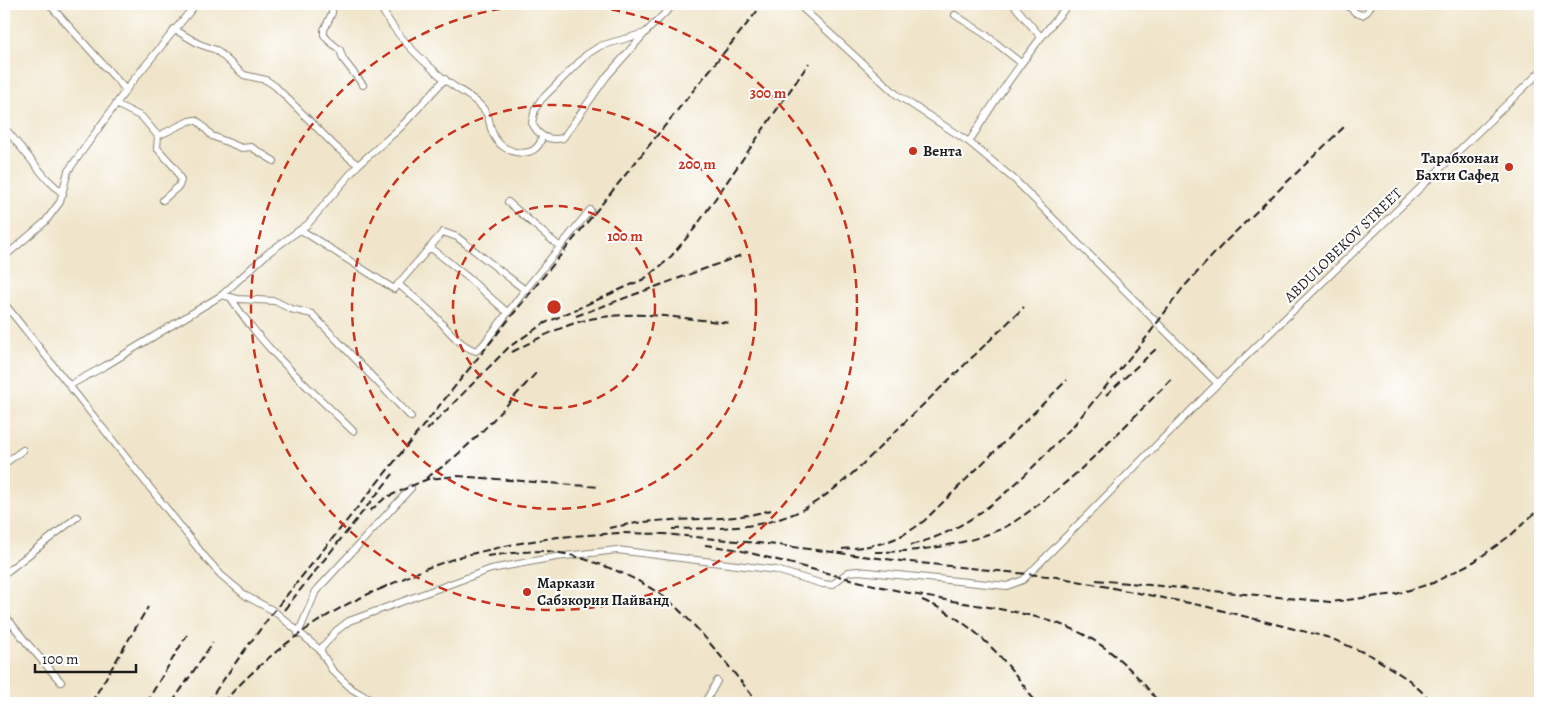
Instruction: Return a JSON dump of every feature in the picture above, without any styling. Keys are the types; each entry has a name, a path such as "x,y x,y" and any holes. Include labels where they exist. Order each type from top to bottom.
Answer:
{"street":[{"path":"49,4 126,90"},
{"path":"4,257 46,222 60,202 68,171 126,90 196,4"},
{"path":"330,4 332,13 324,30 324,35 340,50 343,59 363,85"},
{"path":"379,4 402,41 483,109 488,115 494,138 505,147 517,152 528,153 540,145 542,136"},
{"path":"645,33 600,46 586,55 566,74 535,109 532,123 542,136 552,140 563,138 607,76 674,4"},
{"path":"798,4 897,95 969,142 1014,180 1218,384"},
{"path":"1012,4 1040,36"},
{"path":"969,142 1040,36 1069,4"},
{"path":"1346,4 1356,13 1362,15 1367,12 1372,4"},
{"path":"955,15 986,35 1021,63"},
{"path":"174,29 199,44 216,50 244,75 259,78 275,86 336,147 358,165"},
{"name":"ABDULOBEKOV STREET","path":"320,650 336,631 349,621 492,569 556,557 618,550 776,570 832,585 848,572 858,570 1007,586 1023,580 1207,394 1540,72"},
{"path":"70,385 222,295 268,253 308,224 358,165 400,128 445,79"},
{"path":"116,104 142,118 158,136 157,148 175,168 181,180 179,186 163,200"},
{"path":"158,136 195,120 212,136 242,148 251,147 274,161"},
{"path":"4,127 46,178 63,194"},
{"path":"508,202 560,247"},
{"path":"398,284 434,315 458,340 476,351 483,345 524,290 590,210"},
{"path":"301,230 394,289 443,232 457,237 524,290"},
{"path":"430,247 507,312"},
{"path":"222,295 231,298 275,301 291,309 312,314 411,417"},
{"path":"231,298 243,317 275,353 353,431"},
{"path":"4,303 163,505 221,575 246,596 274,611 298,634 320,650 332,670 352,689 376,703"},
{"path":"4,464 23,450"},
{"path":"298,634 316,591 411,488"},
{"path":"4,574 77,517"},
{"path":"4,614 62,682"},
{"path":"705,703 717,681"}],"railway":[{"path":"207,703 274,611 763,4"},
{"path":"427,430 509,347 543,324 644,279 668,260 695,228 809,63"},
{"path":"1073,426 1146,338 1182,289 1224,243 1345,126"},
{"path":"576,316 742,255"},
{"path":"672,529 727,528 755,525 782,518 800,511 817,501 833,490 864,463 1024,307"},
{"path":"512,352 563,327 596,318 646,315 730,323"},
{"path":"1106,395 1157,348"},
{"path":"426,478 471,442 538,371"},
{"path":"842,549 876,545 895,539 924,521 1067,380"},
{"path":"875,552 907,551 955,544 986,535 1011,524 1074,475 1171,380"},
{"path":"911,545 937,537 982,511 1002,496 1077,422"},
{"path":"284,610 393,474"},
{"path":"370,511 385,498 428,479 457,476 600,487"},
{"path":"1096,580 1330,602 1396,594 1433,583 1475,561 1511,535 1540,508"},
{"path":"609,528 649,521 743,516 771,510"},
{"path":"380,589 427,568 462,556 514,544 558,537 619,533 664,534 778,545 901,561 1057,577 1204,606 1330,638 1372,656 1409,680 1434,703"},
{"path":"705,545 734,549 895,590 1033,616 1070,628 1108,650 1140,680 1159,703"},
{"path":"487,556 537,551 557,552 596,563 640,582 670,602 690,621 758,703"},
{"path":"223,703 257,668 298,635 342,607 386,587"},
{"path":"922,600 973,630 1013,671 1036,703"},
{"path":"91,703 148,607"},
{"path":"146,703 187,635"},
{"path":"172,703 213,642"},
{"path":"261,703 265,698"}],"place":[{"name":"Вента","path":"913,151"},
{"name":"Тарабхонаи Бахти Сафед","path":"1509,167"},
{"name":"Маркази Сабзкории Пайванд","path":"527,592"}]}
